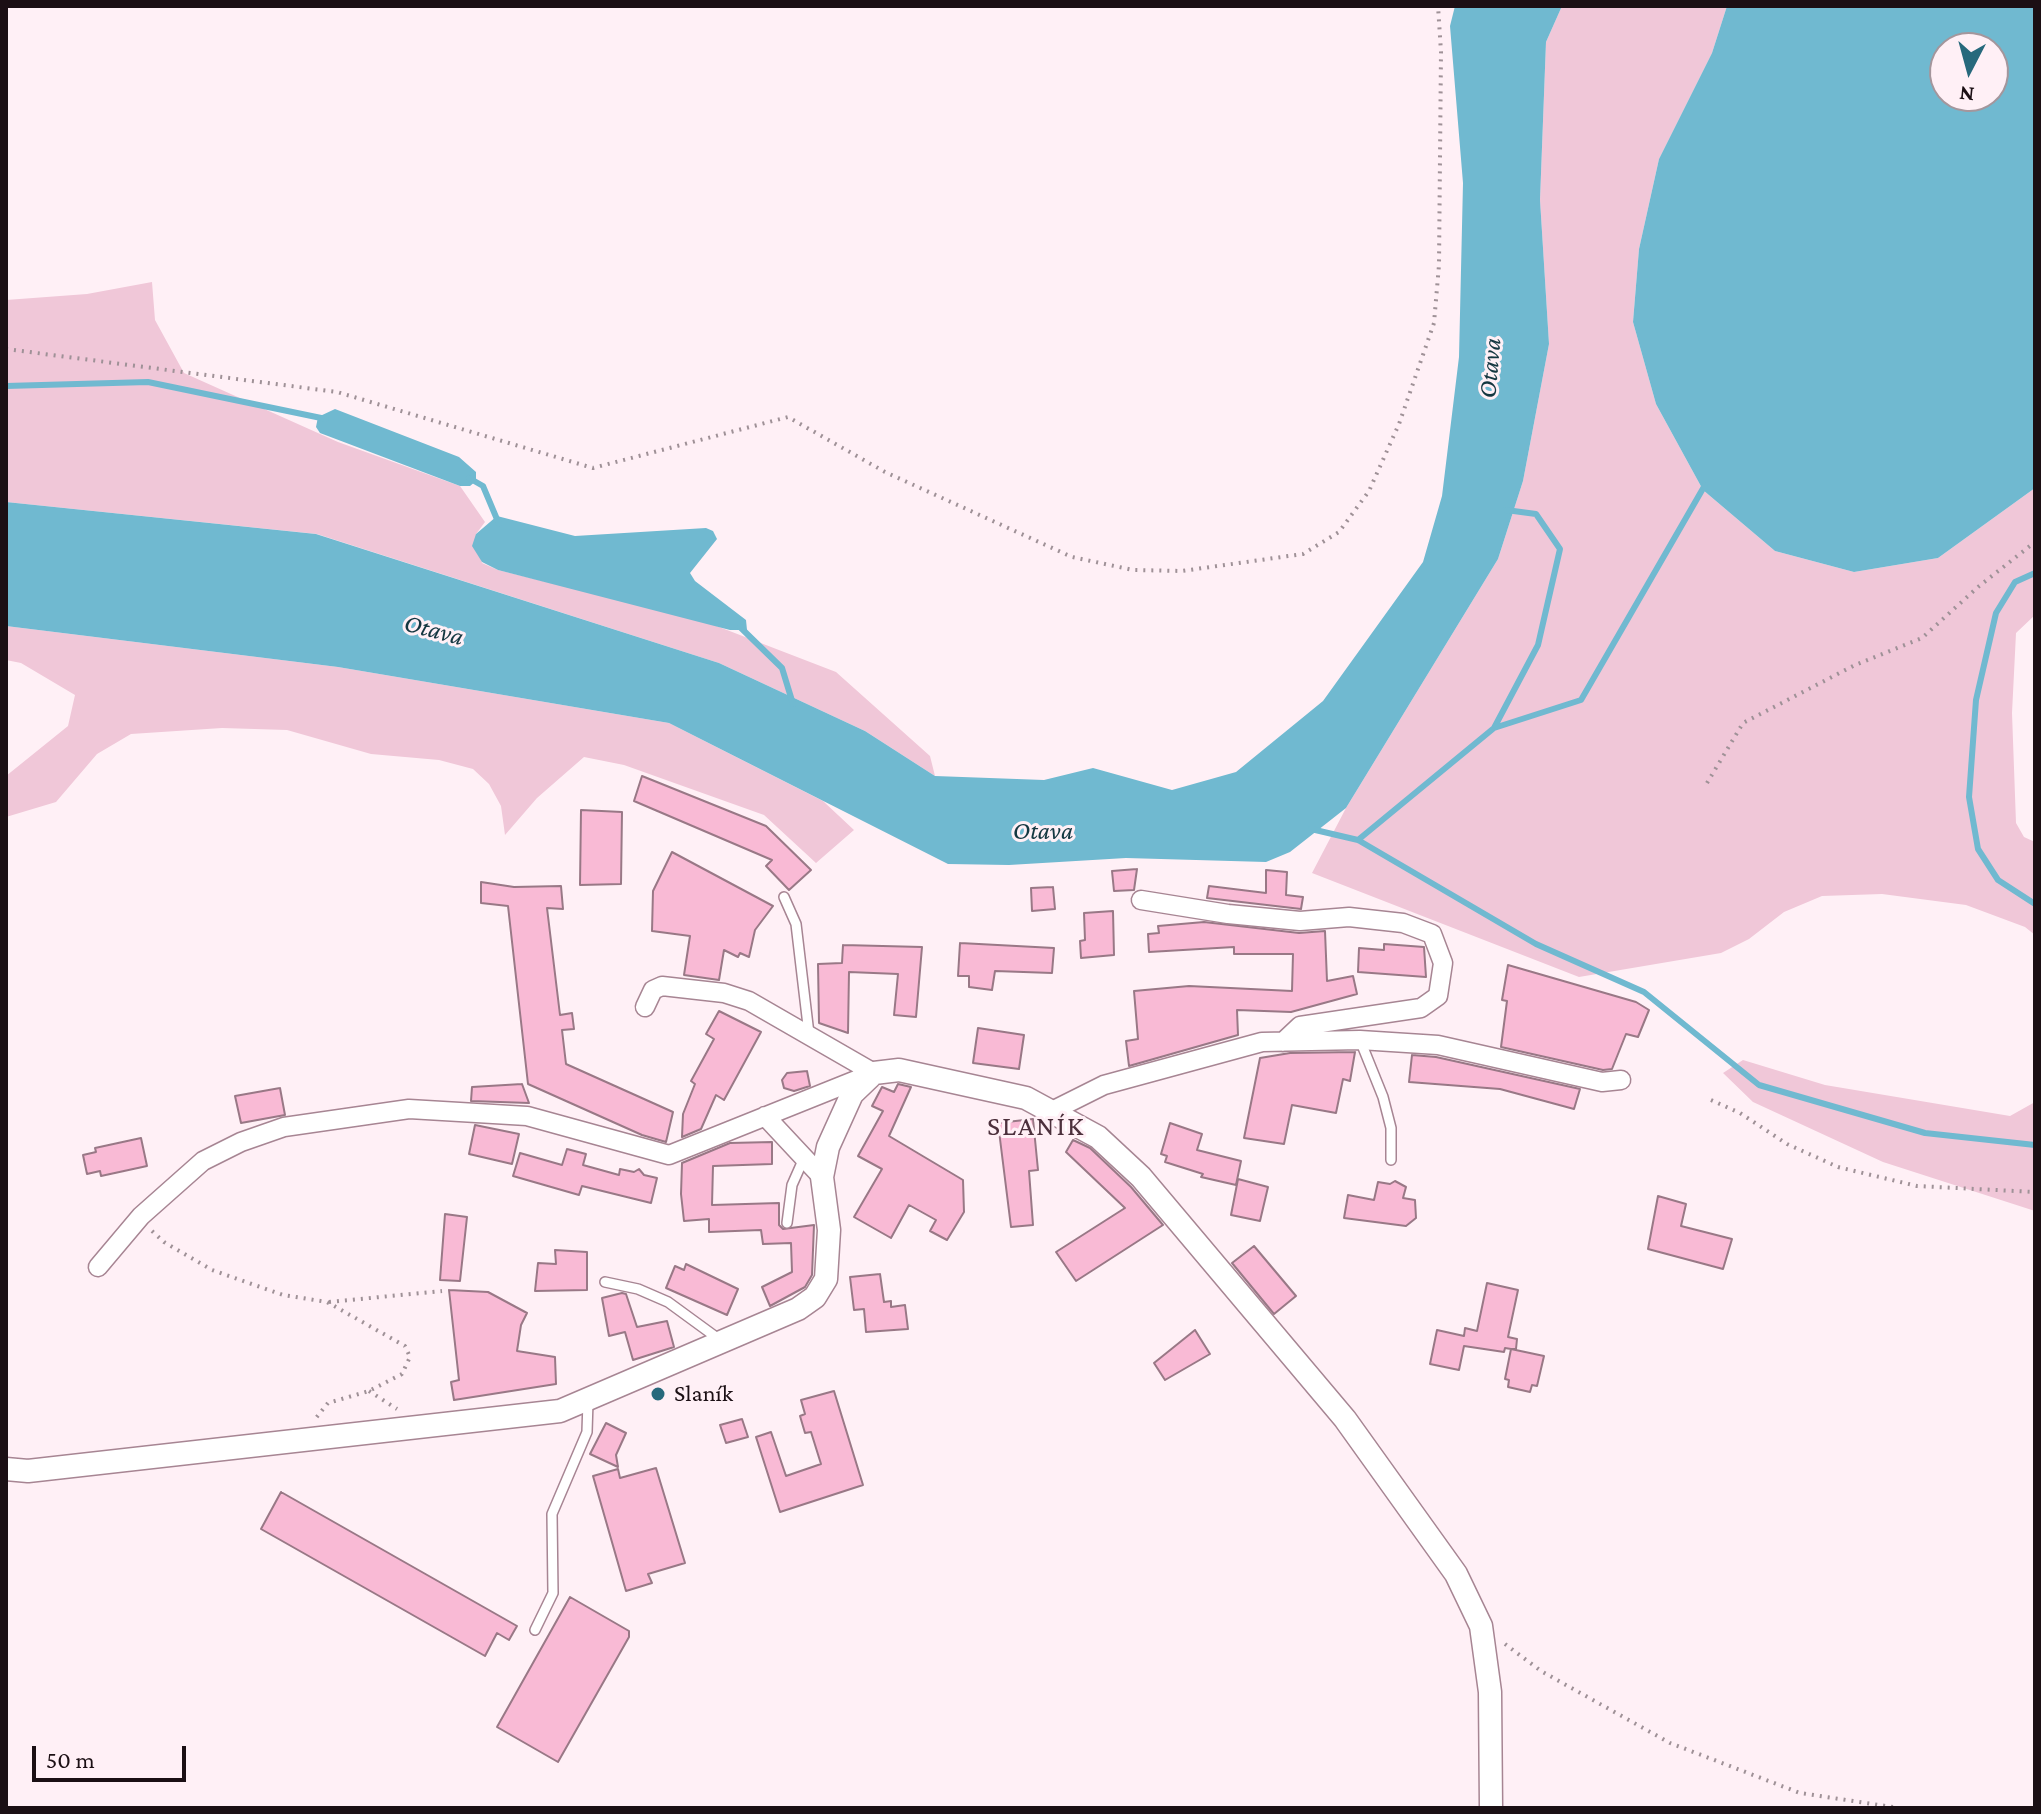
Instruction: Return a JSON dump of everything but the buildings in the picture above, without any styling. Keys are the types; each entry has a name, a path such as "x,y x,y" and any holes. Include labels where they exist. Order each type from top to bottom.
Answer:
{"street":[{"path":"1141,900 1273,918 1349,917 1403,923 1432,934 1443,963 1438,996 1421,1008 1300,1026 1283,1042"},
{"path":"645,1007 653,990 662,986 690,987 749,1001 874,1073"},
{"path":"1052,1111 1104,1085 1262,1042 1360,1040 1438,1045 1602,1082 1621,1080"},
{"path":"98,1267 141,1216 203,1161 241,1142 284,1127 409,1109 527,1116 669,1155 874,1073 899,1070 1026,1098 1098,1137 1141,1177 1345,1419 1456,1574 1481,1626 1490,1692 1491,1808"},
{"path":"6,1469 28,1471 560,1411 798,1309 815,1297 826,1279 829,1230 822,1177 839,1118 852,1094 874,1073"},
{"path":"765,1116 822,1177"}],"lane":[{"path":"784,897 796,924 809,1034"},
{"path":"1360,1040 1386,1107 1391,1128 1391,1160"},
{"path":"787,1223 790,1194 804,1158"},
{"path":"605,1282 668,1302 722,1342"},
{"path":"535,1630 553,1593 552,1514 587,1432 588,1399"}],"path":[{"path":"6,349 337,392 593,468 788,417 885,472 1072,557 1133,570 1182,571 1303,554 1339,532 1369,491 1399,424 1434,323 1439,265 1441,52 1438,6"},
{"path":"1707,783 1743,723 1855,665 1922,638 1978,587 2035,542"},
{"path":"1711,1100 1740,1113 1787,1144 1838,1167 1917,1186 2035,1192"},
{"path":"141,1216 164,1242 212,1270 283,1295 327,1302 442,1291"},
{"path":"297,1441 328,1403 369,1391 402,1374 410,1357 405,1346 327,1302"},
{"path":"1481,1626 1541,1671 1670,1743 1800,1793 1899,1808"}],"shaded area":[{"path":"1562,6 1727,6 1712,53 1659,159 1639,249 1633,322 1656,404 1703,490 1775,551 1854,572 1938,558 2035,488 2035,615 2016,633 2012,713 2016,823 2024,837 2035,842 2035,935 2025,927 1966,905 1882,894 1822,896 1784,912 1749,939 1721,953 1579,977 1312,873 1346,808 1498,559 1523,481 1549,344 1540,200 1546,42"},
{"path":"152,282 155,320 184,373 338,442 460,486 485,522 476,534 482,563 498,570 701,620 836,672 930,756 935,776 865,731 719,663 317,534 6,502 6,300 87,294"},
{"path":"6,626 338,667 669,723 823,801 854,830 816,863 764,815 624,765 584,757 537,798 505,835 501,806 489,784 473,769 439,760 371,754 287,730 222,728 131,734 97,754 56,802 6,817 6,776 68,726 75,695 21,663 6,660"},
{"path":"1743,1060 1825,1085 2010,1116 2035,1102 2035,1211 1883,1162 1753,1102 1723,1073"}],"water":[{"name":"Otava","path":"1455,6 1562,6 1546,42 1540,200 1549,344 1523,481 1498,559 1346,808 1290,852 1266,862 1126,858 1009,865 948,864 669,723 338,667 6,626 6,502 316,534 719,663 865,731 935,776 1044,780 1093,768 1172,790 1236,772 1323,701 1423,562 1442,496 1459,357 1463,183 1450,26"},
{"path":"1727,6 2035,6 2035,488 1938,558 1854,572 1775,551 1703,490 1656,404 1633,322 1639,249 1659,159 1712,53"},
{"path":"335,409 459,457 476,472 476,481 470,486 460,486 320,433 316,427 318,417"},
{"path":"497,516 575,536 706,528 713,531 717,539 690,573 695,581 746,620 747,630 730,630 498,570 482,562 472,546 476,534"}],"waterway":[{"path":"6,386 148,382 326,419"},
{"path":"469,478 483,486 499,524"},
{"path":"1494,728 1581,700 1705,485"},
{"path":"1358,840 1494,728 1538,645 1560,549 1536,514 1506,510"},
{"path":"2035,573 2015,582 1996,613 1976,700 1969,797 1978,849 1998,880 2035,904"},
{"path":"740,627 782,668 793,704"},
{"path":"1311,829 1358,840 1536,944 1644,992 1759,1085 1925,1133 2035,1145"}],"place":[{"name":"Slaník","path":"658,1394"}],"district":[{"name":"SLANÍK","path":"1036,1126"}]}
